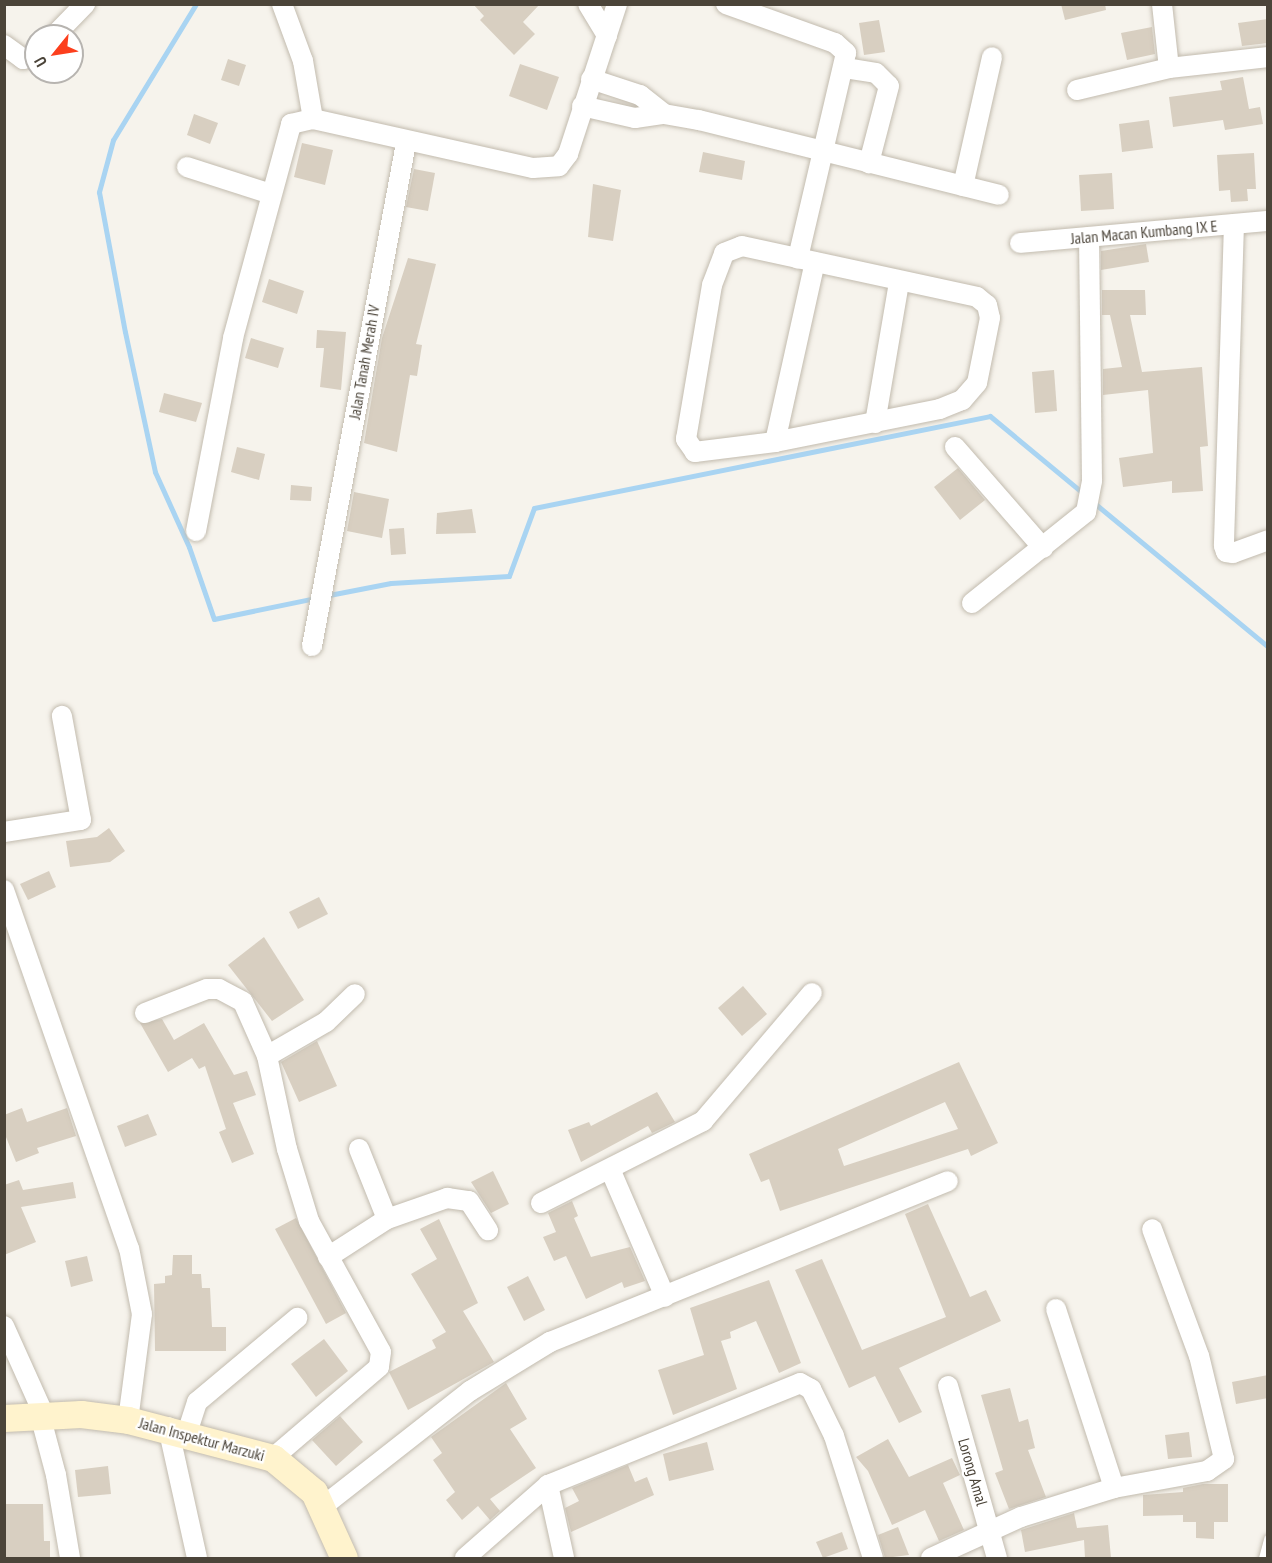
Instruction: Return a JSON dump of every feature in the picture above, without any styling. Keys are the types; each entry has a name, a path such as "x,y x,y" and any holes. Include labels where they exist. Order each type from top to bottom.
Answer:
{"street":[{"path":"66,24 85,4"},
{"path":"282,4 303,61 314,119"},
{"path":"588,4 607,36"},
{"path":"196,531 233,338 289,127 298,119 314,119 406,143 554,167 568,154 617,4"},
{"path":"726,4 835,43 846,53 845,68 822,151 775,442"},
{"path":"1162,4 1169,68"},
{"path":"4,45 24,59"},
{"path":"963,186 992,57"},
{"path":"1077,90 1169,68 1268,57"},
{"path":"845,68 876,73 889,86 869,163"},
{"path":"591,79 640,95 664,114"},
{"path":"582,106 635,118 664,114 999,195"},
{"name":"Jalan Tanah Merah IV","path":"312,646 321,608 406,143"},
{"path":"187,167 271,194"},
{"name":"Jalan Macan Kumbang IX E","path":"1020,243 1268,221"},
{"path":"1234,224 1224,546 1226,552 1233,553 1268,540"},
{"path":"972,603 1086,512 1091,489 1089,237"},
{"path":"735,246 899,282 977,297 987,305 990,318 980,375 970,393 940,409 875,423 703,454 692,450 686,440 719,259 735,246"},
{"path":"875,423 899,282"},
{"path":"955,447 1043,548"},
{"path":"4,832 74,825 82,818 62,716"},
{"path":"4,890 129,1248 142,1314 128,1420"},
{"path":"145,1013 200,991 219,989 243,1002 267,1056 298,1187 328,1257 378,1346 382,1361 273,1458"},
{"path":"541,1203 610,1169 714,1112 812,993"},
{"path":"267,1056 326,1022 355,994"},
{"path":"359,1149 387,1219"},
{"path":"610,1169 665,1297"},
{"path":"322,1507 514,1361 572,1333 948,1181"},
{"path":"328,1257 387,1219 456,1197 469,1201 488,1230"},
{"path":"931,1558 989,1530 1114,1488 1207,1471 1225,1456 1199,1356 1152,1230"},
{"path":"1056,1309 1114,1488"},
{"path":"197,1558 177,1430 203,1396 297,1318"},
{"path":"4,1326 42,1415 56,1475 69,1558"},
{"path":"465,1558 548,1485 652,1439 804,1383 834,1436 870,1557"},
{"name":"Lorong Amal","path":"948,1386 997,1558"},
{"name":"Jalan Inspektur Marzuki","path":"4,1418 42,1415 128,1420 177,1430 273,1458 306,1482 322,1507 333,1540 344,1558"},
{"path":"548,1485 564,1558"}],"lane":[{"path":"1263,1558 1268,1539"}],"building":[{"path":"473,4 540,4 523,22 535,34 514,55 480,20 484,16"},
{"path":"1061,4 1105,4 1106,10 1065,20"},
{"path":"1268,19 1268,43 1242,46 1238,23"},
{"path":"879,20 885,52 864,55 859,23"},
{"path":"1152,27 1155,54 1127,60 1121,33"},
{"path":"228,59 246,65 239,86 221,80"},
{"path":"520,64 559,77 547,110 509,96"},
{"path":"1243,77 1249,109 1260,107 1263,124 1225,130 1223,120 1173,127 1169,97 1222,90 1220,81"},
{"path":"194,114 218,123 210,144 187,135"},
{"path":"1149,120 1153,148 1122,152 1119,124"},
{"path":"302,143 333,150 325,185 294,177"},
{"path":"703,152 745,161 742,180 699,172"},
{"path":"1254,153 1256,189 1247,189 1248,201 1231,202 1230,190 1219,191 1217,155"},
{"path":"414,169 435,173 428,211 406,207"},
{"path":"1112,173 1114,209 1081,211 1079,175"},
{"path":"593,184 621,190 613,241 588,237"},
{"path":"1146,244 1149,262 1101,270 1101,251"},
{"path":"408,258 436,264 416,344 422,345 417,376 410,375 397,452 364,443 382,338"},
{"path":"269,279 304,291 297,314 262,302"},
{"path":"1102,290 1145,290 1146,315 1130,315 1142,372 1202,367 1208,446 1200,447 1203,491 1172,493 1172,481 1123,487 1119,458 1153,453 1148,390 1103,395 1103,369 1122,367 1110,315 1102,315"},
{"path":"317,330 346,332 341,390 320,387 324,348 316,348"},
{"path":"251,338 284,348 278,368 245,358"},
{"path":"1054,370 1057,411 1035,413 1032,372"},
{"path":"164,393 202,403 196,422 159,412"},
{"path":"237,447 265,454 259,480 231,472"},
{"path":"958,468 985,500 960,520 934,487"},
{"path":"291,485 312,487 311,501 290,500"},
{"path":"354,492 389,499 382,538 347,531"},
{"path":"472,509 476,533 436,534 437,513"},
{"path":"404,528 406,554 391,555 389,529"},
{"path":"109,828 125,851 110,862 70,867 66,841 97,837"},
{"path":"49,871 56,887 28,900 20,884"},
{"path":"319,897 328,914 298,929 289,912"},
{"path":"264,937 304,1000 272,1021 228,965"},
{"path":"743,986 767,1014 742,1036 718,1008"},
{"path":"162,1019 174,1040 204,1023 234,1075 247,1071 256,1095 233,1103 254,1154 232,1163 219,1132 226,1129 205,1066 199,1069 192,1058 168,1072 140,1023"},
{"path":"317,1041 337,1086 299,1102 281,1062"},
{"path":"959,1062 998,1143 971,1156 968,1149 780,1211 769,1179 761,1182 749,1154","holes":["945,1102 958,1129 844,1166 838,1149"]},
{"path":"657,1092 675,1122 652,1133 648,1126 581,1162 568,1130 589,1122 591,1126"},
{"path":"22,1108 27,1122 67,1108 76,1136 37,1148 39,1153 16,1162 4,1132 4,1115"},
{"path":"148,1114 157,1135 125,1147 117,1126"},
{"path":"493,1171 509,1204 491,1213 471,1182"},
{"path":"19,1180 23,1190 73,1182 76,1198 21,1207 36,1242 4,1255 4,1185"},
{"path":"572,1201 578,1216 574,1218 591,1257 630,1247 645,1281 624,1288 622,1282 586,1299 566,1256 554,1261 543,1237 556,1232 548,1213"},
{"path":"928,1204 970,1297 986,1290 1001,1321 899,1368 922,1412 899,1423 875,1376 849,1388 795,1270 822,1259 862,1350 946,1317 905,1214"},
{"path":"296,1218 346,1313 326,1324 275,1229"},
{"path":"439,1219 478,1303 463,1311 494,1362 408,1410 389,1372 436,1348 432,1340 446,1332 411,1274 437,1259 420,1229"},
{"path":"173,1255 192,1255 192,1274 201,1274 202,1288 210,1288 212,1327 226,1327 226,1351 155,1351 154,1284 165,1283 165,1276 172,1275"},
{"path":"87,1256 93,1281 71,1287 65,1261"},
{"path":"528,1276 545,1310 524,1321 507,1287"},
{"path":"769,1280 801,1363 779,1373 756,1321 730,1332 731,1338 721,1341 737,1389 673,1415 658,1370 704,1355 690,1308"},
{"path":"324,1339 348,1371 316,1397 291,1364"},
{"path":"1268,1375 1268,1398 1236,1404 1232,1382"},
{"path":"506,1383 527,1419 510,1429 536,1468 490,1499 500,1511 490,1520 478,1506 462,1520 446,1500 455,1492 433,1460 442,1453 431,1437"},
{"path":"1010,1388 1019,1422 1028,1419 1035,1448 1028,1450 1046,1497 1009,1509 995,1473 1003,1470 981,1395"},
{"path":"340,1416 363,1442 336,1466 312,1440"},
{"path":"1189,1432 1192,1457 1168,1459 1165,1435"},
{"path":"888,1439 909,1477 952,1458 960,1475 943,1483 964,1530 939,1541 925,1510 892,1525 868,1471 856,1457"},
{"path":"707,1442 714,1470 669,1481 663,1454"},
{"path":"628,1465 635,1482 647,1477 654,1495 571,1532 565,1508 579,1501 572,1488"},
{"path":"108,1466 111,1494 78,1497 75,1470"},
{"path":"1203,1484 1228,1484 1228,1522 1214,1522 1214,1539 1196,1538 1196,1522 1183,1522 1183,1515 1143,1516 1143,1495 1183,1492 1183,1488"},
{"path":"4,1504 43,1504 44,1541 50,1541 50,1558 4,1558"},
{"path":"1074,1513 1077,1528 1108,1525 1111,1558 1085,1558 1084,1540 1025,1552 1021,1530"},
{"path":"898,1527 909,1555 885,1558 878,1535"},
{"path":"842,1532 848,1549 823,1558 816,1542"}],"waterway":[{"path":"196,4 113,140 99,192 125,332 155,472 189,547 214,619 315,598"},
{"path":"324,596 391,583 509,576 534,508 990,416 1084,494"},
{"path":"1093,502 1268,647"}]}
